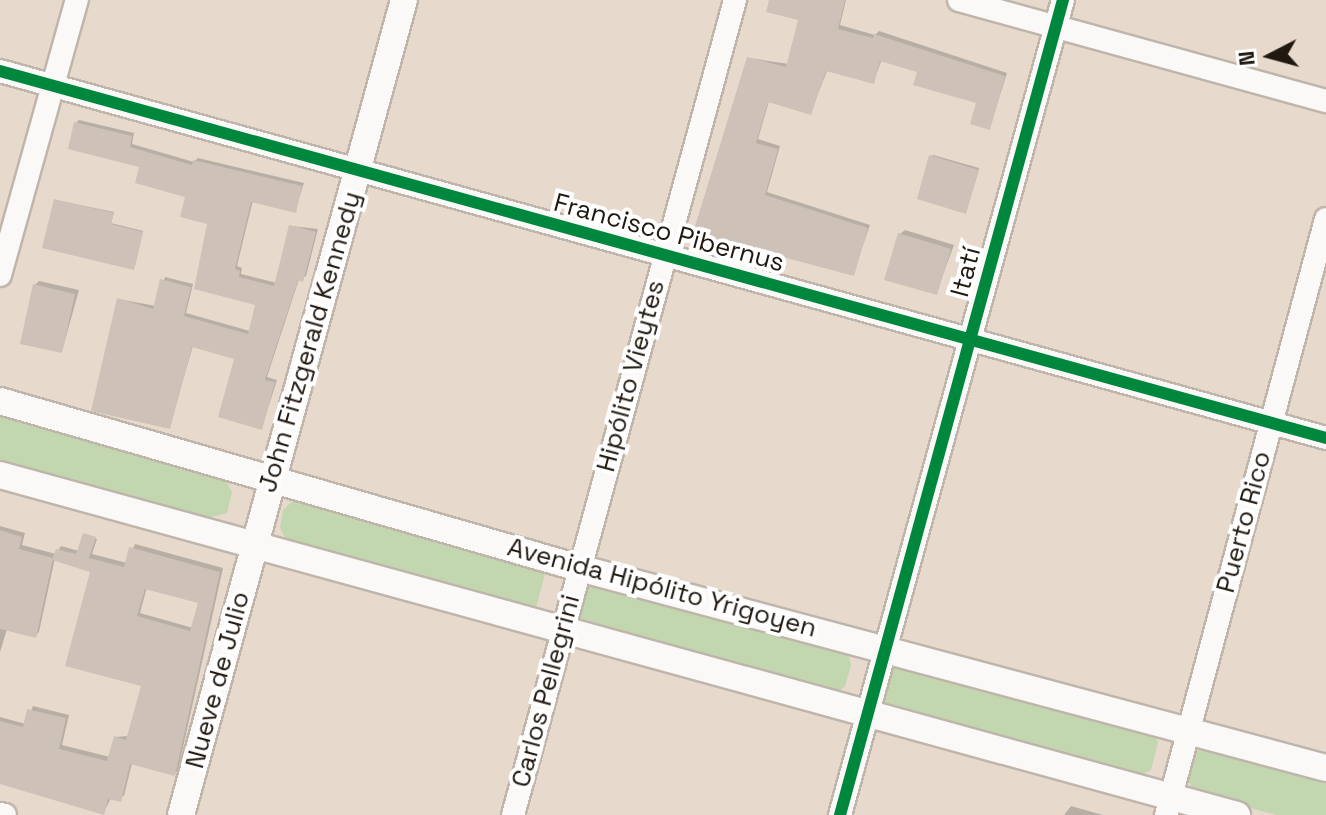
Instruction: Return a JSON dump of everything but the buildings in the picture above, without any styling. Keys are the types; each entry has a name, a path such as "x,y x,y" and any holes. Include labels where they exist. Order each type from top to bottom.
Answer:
{"main road":[{"name":"John Fitzgerald Kennedy","path":"254,544 404,0"},
{"name":"Avenida Hipólito Yrigoyen","path":"0,401 272,476 579,568 1326,768"},
{"path":"0,475 868,715 1168,806 1237,815"},
{"name":"Nueve de Julio","path":"181,815 254,544"}],"street":[{"path":"0,275 77,0"},
{"name":"Hipólito Vieytes","path":"579,568 735,0"},
{"path":"959,0 1326,101"},
{"name":"Itatí","path":"840,815 1063,0"},
{"name":"Francisco Pibernus","path":"0,71 1326,438"},
{"name":"Puerto Rico","path":"1168,806 1326,219"},
{"name":"Carlos Pellegrini","path":"513,815 579,568"}],"green space":[{"path":"0,412 223,475 232,492 227,513 204,519 0,465"},
{"path":"295,499 538,563 545,574 536,608 525,611 290,548 280,528 283,510"},
{"path":"593,579 846,646 851,665 845,687 837,692 582,625 578,616 584,587"},
{"path":"905,663 1153,731 1158,742 1151,770 1136,778 889,711 881,701 892,666"},
{"path":"1209,745 1326,778 1326,815 1277,815 1195,793 1187,778 1192,754"}],"cycle path":[{"path":"840,815 1063,0"},
{"path":"0,71 1326,438"}]}
